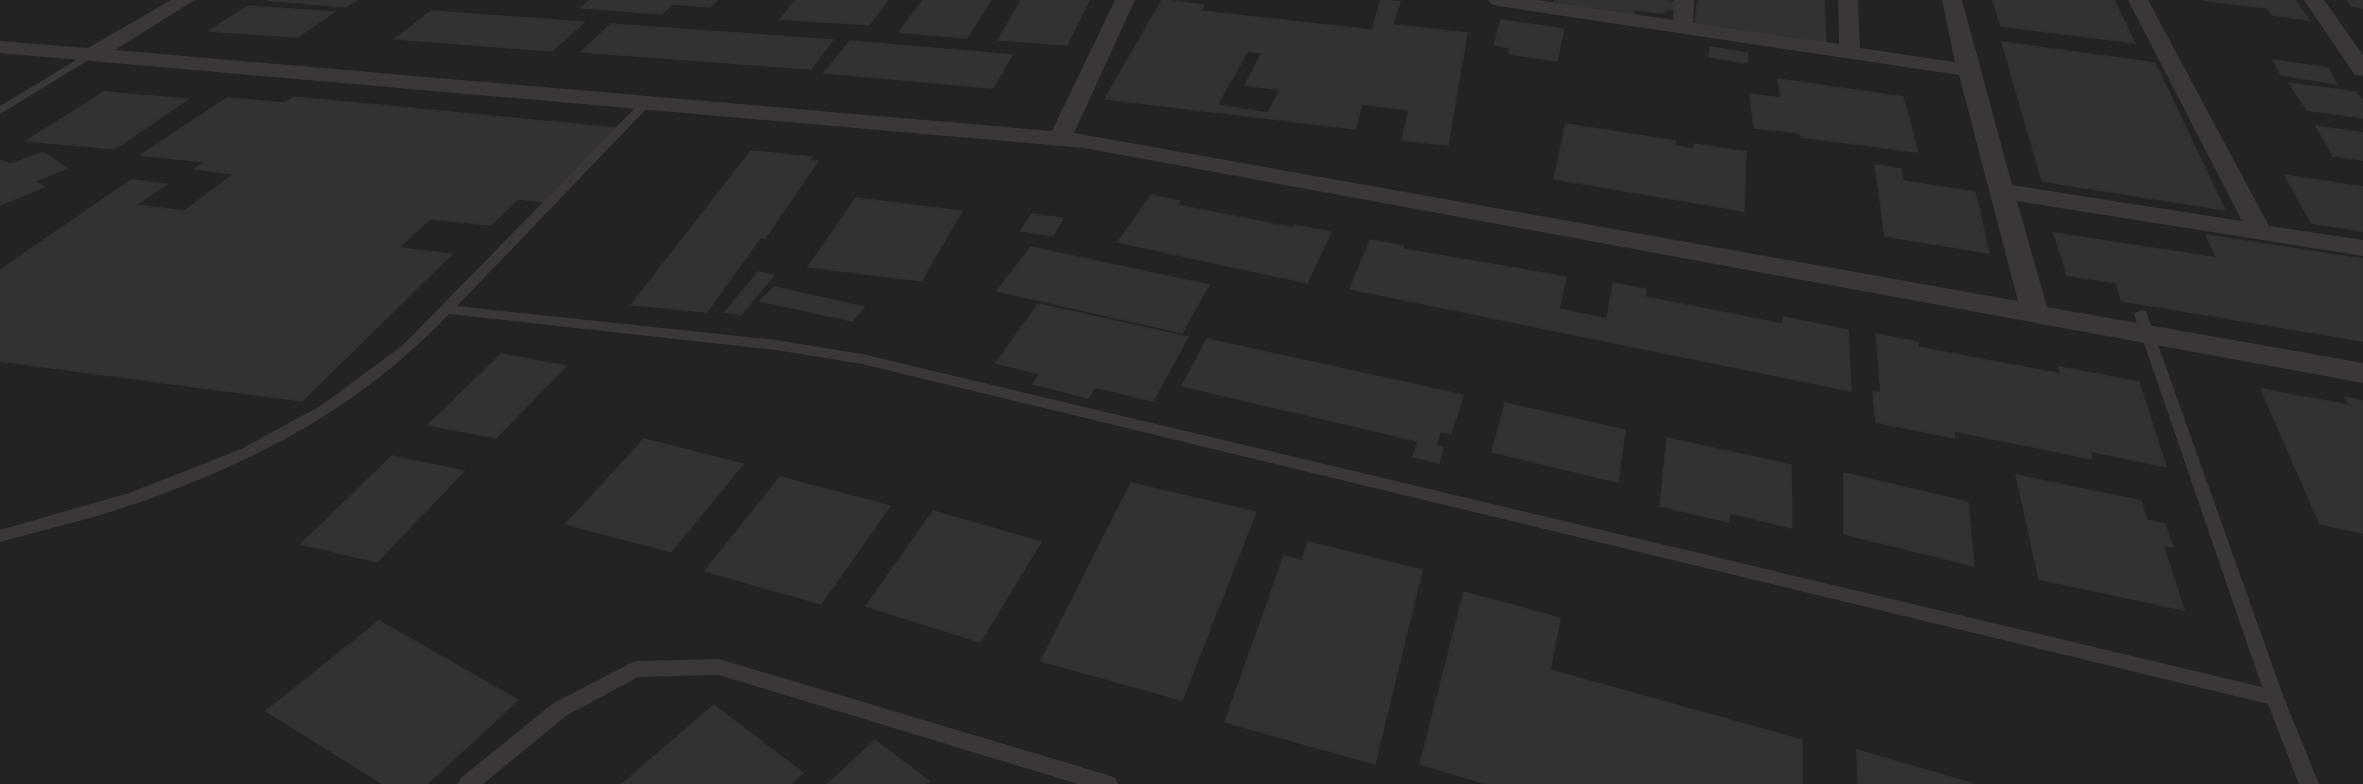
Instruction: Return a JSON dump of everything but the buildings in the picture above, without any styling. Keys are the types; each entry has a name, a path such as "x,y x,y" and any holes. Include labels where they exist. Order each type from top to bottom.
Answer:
{"street":[{"path":"83,50 151,0"},
{"path":"83,50 185,0"},
{"path":"1063,132 1125,0"},
{"path":"1498,0 1539,3 1968,70"},
{"path":"1683,27 1684,0"},
{"path":"1848,0 1850,52"},
{"path":"1952,0 1968,70 2032,304"},
{"path":"2138,0 2260,232"},
{"path":"2314,0 2363,70"},
{"path":"0,38 83,50 647,102 1063,132"},
{"path":"0,47 420,70 1063,132 2145,324 2363,353"},
{"path":"2001,191 2363,248"},
{"path":"2145,324 2363,373"}],"lane":[{"path":"0,111 83,50"},
{"path":"0,536 134,498 247,453 327,409 408,348 647,102"},
{"path":"446,309 776,345 862,359 2275,698"},
{"path":"2145,324 2275,698 2309,784"},
{"path":"468,784 559,710 636,669 719,667 1108,784"}],"shaded area":[{"path":"0,0 2363,0 2363,784 0,784"}]}
